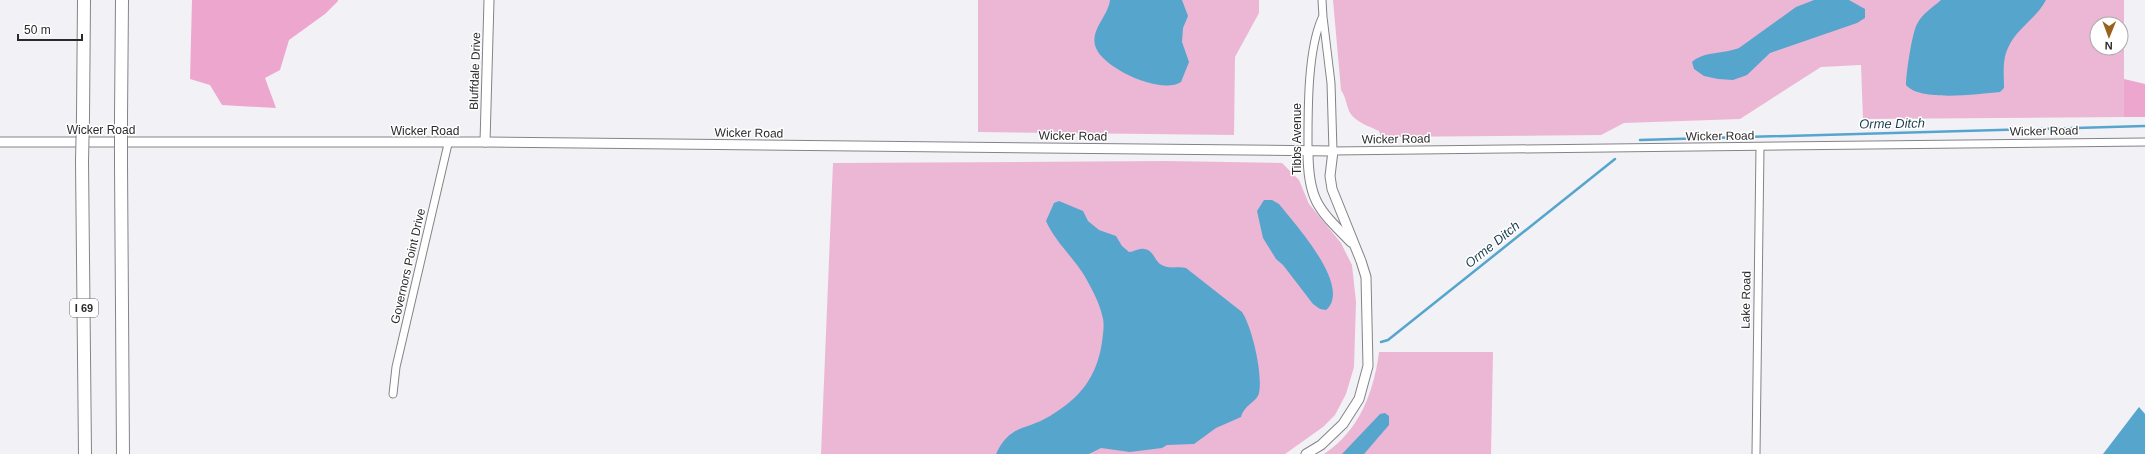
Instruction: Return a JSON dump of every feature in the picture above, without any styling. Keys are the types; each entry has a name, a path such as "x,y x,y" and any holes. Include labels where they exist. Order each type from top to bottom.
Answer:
{"highway":[{"name":"I 69","path":"84,0 82,161 86,454"},
{"path":"122,0 120,117 123,454"}],"street":[{"name":"Bluffdale Drive","path":"485,142 489,0"},
{"name":"Tibbs Avenue","path":"1306,454 1321,445 1343,424 1359,399 1368,366 1366,277 1332,189 1330,176 1333,151 1331,83 1322,17 1322,0"},
{"name":"Tibbs Avenue","path":"1322,17 1316,33 1308,111 1308,173 1314,199 1320,210 1355,246"},
{"name":"Wicker Road","path":"0,142 448,144 485,142 1333,151 2145,142"},
{"name":"Governors Point Drive","path":"394,394 396,367 448,144"},
{"name":"Lake Road","path":"1756,454 1760,147"}],"shaded area":[{"path":"192,0 338,1 325,14 289,40 280,70 265,78 276,108 222,105 210,85 190,79"},
{"path":"978,0 1259,0 1259,13 1235,57 1234,135 978,132"},
{"path":"1333,0 2124,0 2124,16 2089,16 2089,56 2124,56 2124,117 1863,119 1861,65 1821,67 1740,119 1624,123 1601,135 1381,137 1379,131 1362,123 1351,115 1341,90"},
{"path":"2124,79 2145,84 2145,117 2124,117"},
{"path":"1166,161 1282,163 1299,180 1309,204 1341,243 1352,265 1356,302 1354,367 1346,394 1335,415 1323,427 1285,454 821,454 833,163"},
{"path":"1379,352 1493,352 1491,454 1324,454 1347,434 1363,409 1373,382"}],"water":[{"path":"1110,0 1182,0 1188,16 1183,28 1182,42 1189,62 1181,82 1172,85 1161,85 1134,78 1110,64 1101,56 1096,48 1095,35 1109,6"},
{"path":"1814,0 1849,0 1865,9 1865,18 1857,23 1770,53 1747,75 1733,80 1704,76 1694,69 1692,62 1697,58 1708,54 1739,48 1796,7"},
{"path":"1941,0 2046,0 2037,13 2016,35 2008,48 2004,63 2004,88 2000,92 1950,96 1936,95 1924,94 1913,90 1906,85 1913,36 1917,24 1925,14"},
{"path":"1264,200 1272,200 1279,204 1308,240 1327,271 1332,286 1332,300 1326,310 1320,309 1313,304 1283,265 1276,259 1263,238 1257,211"},
{"path":"1059,201 1083,211 1088,221 1099,230 1116,236 1122,246 1129,252 1140,249 1148,250 1153,254 1158,262 1164,266 1186,268 1242,312 1246,319 1256,351 1260,385 1258,396 1245,409 1241,417 1216,428 1194,444 1167,445 1162,448 1130,452 1101,448 1089,454 996,454 1001,444 1013,433 1019,429 1041,421 1070,402 1091,376 1100,354 1104,325 1098,303 1093,291 1079,268 1055,237 1046,221 1054,203"},
{"path":"2139,407 2145,414 2145,454 2103,454"},
{"path":"1385,413 1389,416 1389,425 1364,454 1342,454 1380,414"}],"waterway":[{"name":"Orme Ditch","path":"1640,140 2145,126"},
{"name":"Orme Ditch","path":"1381,342 1388,340 1615,159"}]}
